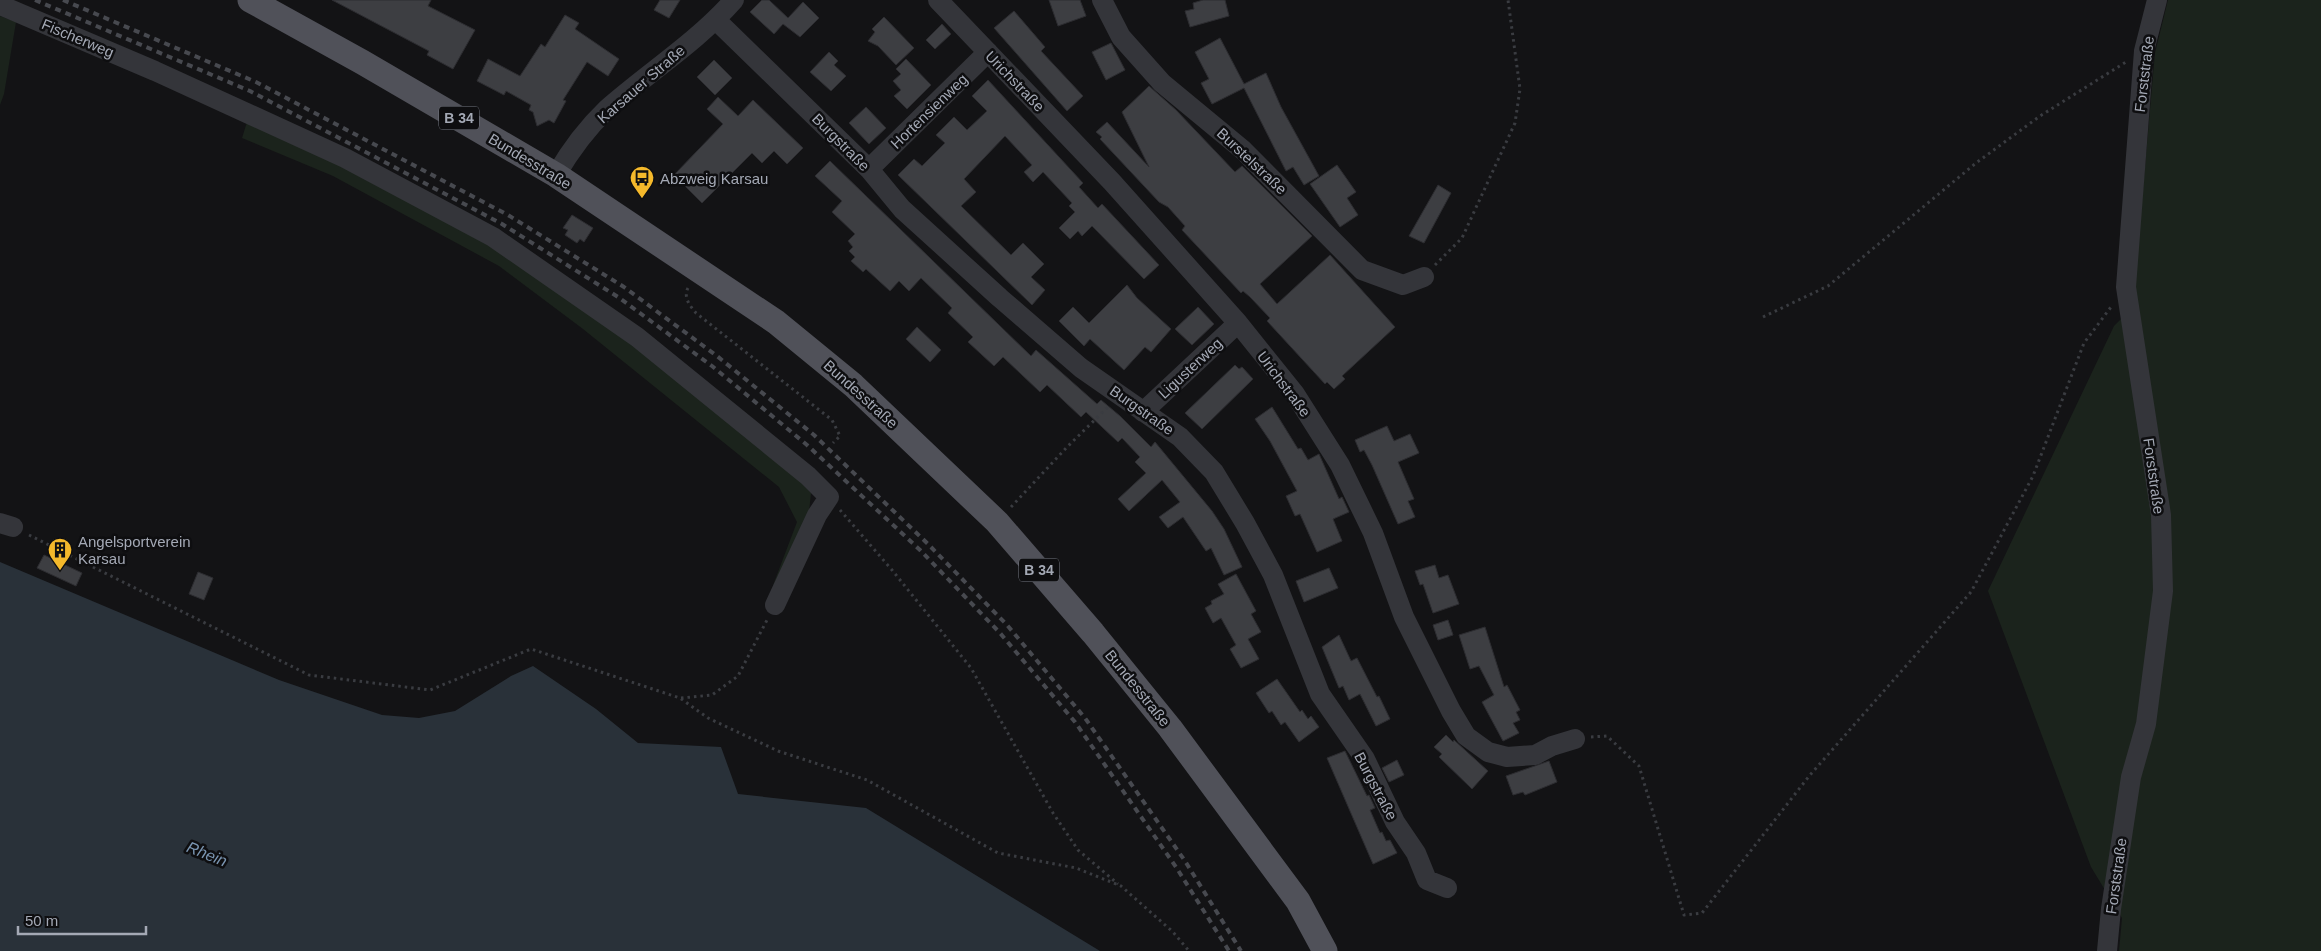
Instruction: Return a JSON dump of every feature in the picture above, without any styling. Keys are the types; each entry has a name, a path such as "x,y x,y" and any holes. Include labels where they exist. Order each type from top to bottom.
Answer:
{"main road":[{"name":"Bundesstraße","path":"250,0 362,62 556,175 776,322 853,385 997,522 1093,633 1170,728 1298,901 1325,951"}],"street":[{"name":"Karsauer Straße","path":"556,175 570,151 606,110 716,20 734,0"},
{"name":"Urichstraße","path":"938,0 1112,182 1238,324 1295,394 1340,465 1372,533 1404,617 1451,711 1466,736 1488,752 1506,757 1535,755 1552,746 1575,739"},
{"name":"Burstelstraße","path":"1102,0 1121,36 1162,83 1243,150 1307,213 1349,260 1362,270 1403,285 1424,276"},
{"name":"Forststraße","path":"2107,951 2110,909 2131,778 2146,724 2163,591 2161,515 2126,287 2144,51 2157,0"},
{"name":"Fischerweg","path":"0,5 156,72 345,158 493,236 637,337 808,476 829,497"},
{"name":"Burgstraße","path":"716,20 869,169 902,209 1000,298 1081,368 1180,437 1214,472 1245,523 1272,576 1320,694 1364,759 1395,822 1416,853 1427,880 1447,888"},
{"name":"Hortensienweg","path":"869,169 988,52"},
{"name":"Ligusterweg","path":"1143,412 1238,324"},
{"path":"775,605 817,516 829,497"}],"path":[{"path":"1424,276 1462,238 1515,123 1520,89 1508,0"},
{"path":"1763,317 1828,286 1992,151 2040,116 2144,51"},
{"path":"698,270 686,292 688,302 696,313 832,420 840,433 840,436 833,443"},
{"path":"1575,739 1608,736 1639,766 1684,915 1702,913 1810,775 1971,592 2033,476 2084,343 2126,287"},
{"path":"997,522 1066,447 1121,395"},
{"path":"829,497 892,570 971,668 1053,813 1078,850 1173,932 1189,951"},
{"path":"6,525 309,676 430,690 531,649 680,698 708,718 778,751 866,780 998,852 1076,868 1120,886"},
{"path":"680,698 712,695 738,676 775,605"}],"shaded area":[{"path":"2168,0 2321,0 2321,951 2119,951 2122,918 2091,867 1988,591 2114,326 2136,304 2135,280 2155,53"},
{"path":"0,16 16,22 4,94 0,105"},
{"path":"247,122 386,186 550,281 787,467 811,493 809,512 772,588 797,522 779,487 583,329 499,266 333,176 242,138"}],"water":[{"name":"Rhein","path":"0,562 279,680 382,715 419,718 455,711 511,676 533,666 596,709 638,743 721,747 738,794 866,808 1100,951 0,951"}],"building":[{"path":"332,0 431,0 428,6 475,30 453,69 427,55 429,51"},
{"path":"660,0 680,0 669,18 654,10"},
{"path":"762,0 769,0 788,18 803,2 819,18 800,37 783,24 774,34 750,12"},
{"path":"1049,0 1080,0 1086,16 1058,26"},
{"path":"1203,0 1225,0 1229,16 1190,27 1185,11 1194,9 1193,3"},
{"path":"1014,11 1045,47 1041,51 1083,96 1067,111 994,28"},
{"path":"565,15 579,23 575,29 619,59 608,76 587,62 563,100 566,101 554,123 549,120 537,126 533,112 529,110 531,105 506,91 504,95 477,81 488,59 520,76 541,44 545,47"},
{"path":"884,17 914,48 896,65 878,46 868,41 875,32 872,29"},
{"path":"942,24 951,34 935,49 926,40"},
{"path":"1220,38 1244,84 1266,73 1281,107 1319,176 1304,185 1293,167 1286,171 1244,88 1212,104 1201,83 1209,79 1195,52"},
{"path":"1111,43 1125,70 1106,80 1092,52"},
{"path":"829,52 838,61 834,65 846,76 831,91 810,72"},
{"path":"906,59 931,85 907,109 894,96 901,90 893,81 901,74 896,69"},
{"path":"714,60 732,78 715,95 697,77"},
{"path":"988,80 1083,183 1079,187 1098,208 1102,204 1159,265 1144,279 1092,226 1082,236 1078,231 1070,239 1059,228 1075,212 1069,206 1072,203 1043,172 1033,182 1024,172 1032,165 1005,136 964,179 976,192 961,206 1011,255 1023,243 1044,264 1031,277 1045,290 1032,305 898,175 914,159 922,166 945,143 936,135 954,117 967,130 987,111 972,96"},
{"path":"1149,86 1176,110 1235,172 1242,166 1312,236 1260,284 1277,304 1330,255 1395,327 1342,376 1345,379 1334,389 1327,382 1325,384 1267,321 1270,318 1250,297 1243,291 1241,293 1182,230 1185,226 1168,207 1159,202 1100,139 1102,137 1096,132 1107,122 1149,167 1122,112"},
{"path":"718,97 738,116 753,100 803,148 787,164 774,151 762,163 752,153 702,203 674,175 723,124 707,109"},
{"path":"866,107 886,128 869,144 849,123"},
{"path":"830,161 1031,356 1036,350 1097,404 1101,400 1120,416 1151,447 1155,442 1212,511 1224,529 1242,567 1224,575 1211,548 1206,551 1183,517 1168,528 1159,517 1180,502 1162,480 1129,511 1118,499 1146,473 1135,462 1140,457 1122,438 1118,442 1086,412 1081,417 1047,385 1040,392 1003,357 994,366 968,342 973,337 948,313 952,308 921,278 909,291 899,281 890,291 866,269 863,272 851,261 855,257 849,251 853,247 848,241 855,234 832,212 842,201 815,176"},
{"path":"1337,165 1356,192 1347,198 1358,215 1340,227 1310,184"},
{"path":"1438,185 1451,193 1424,243 1409,236"},
{"path":"572,215 593,228 584,242 580,239 577,243 565,235 568,230 563,228"},
{"path":"1127,285 1137,298 1171,329 1151,352 1145,347 1124,370 1090,339 1084,346 1059,321 1073,307 1089,323"},
{"path":"1198,307 1214,324 1192,345 1175,329"},
{"path":"917,327 941,350 930,362 906,339"},
{"path":"1235,365 1239,369 1242,367 1253,379 1202,429 1185,413"},
{"path":"1272,407 1298,449 1301,448 1308,460 1319,454 1339,499 1342,497 1349,512 1333,519 1342,541 1317,552 1300,514 1295,516 1286,496 1297,491 1270,441 1255,419"},
{"path":"1387,426 1394,441 1410,434 1419,453 1398,462 1414,499 1408,501 1415,517 1398,524 1372,465 1364,450 1360,452 1355,440"},
{"name":"Angelsportverein Karsau","path":"44,555 82,573 76,586 37,568"},
{"path":"1435,565 1439,578 1448,575 1459,604 1433,613 1423,584 1420,585 1415,571"},
{"path":"1329,568 1338,588 1304,602 1296,581"},
{"path":"198,572 213,578 204,600 189,594"},
{"path":"1236,574 1256,611 1251,614 1261,632 1248,639 1259,659 1241,668 1230,649 1236,645 1221,618 1213,623 1205,608 1212,604 1211,601 1224,594 1218,584"},
{"path":"1448,620 1453,635 1438,640 1433,625"},
{"path":"1485,627 1504,687 1507,685 1520,710 1516,712 1520,720 1513,723 1519,733 1503,741 1482,702 1494,695 1479,666 1470,669 1459,635"},
{"path":"1339,635 1351,661 1357,658 1390,719 1376,726 1360,694 1349,700 1343,686 1339,688 1322,647"},
{"path":"1277,679 1300,712 1302,710 1308,719 1311,716 1319,727 1299,742 1285,722 1281,725 1272,711 1269,713 1256,693"},
{"path":"1446,735 1488,771 1472,789 1439,757 1442,754 1434,747"},
{"path":"1345,751 1375,808 1370,810 1380,833 1382,832 1386,841 1390,840 1397,853 1373,864 1327,758"},
{"path":"1397,760 1404,775 1389,782 1382,768"},
{"path":"1549,761 1557,782 1525,795 1523,792 1513,795 1506,776"}],"railway":[{"path":"35,0 250,91 502,224 618,297 712,366 807,445 920,550 1000,633 1075,722 1176,867 1229,951"},
{"path":"63,0 256,82 508,215 624,287 717,356 814,435 928,544 1007,625 1085,718 1185,861 1241,951"}],"place":[{"name":"Abzweig Karsau","path":"642,199"},
{"name":"Angelsportverein Karsau","path":"60,571"}]}
